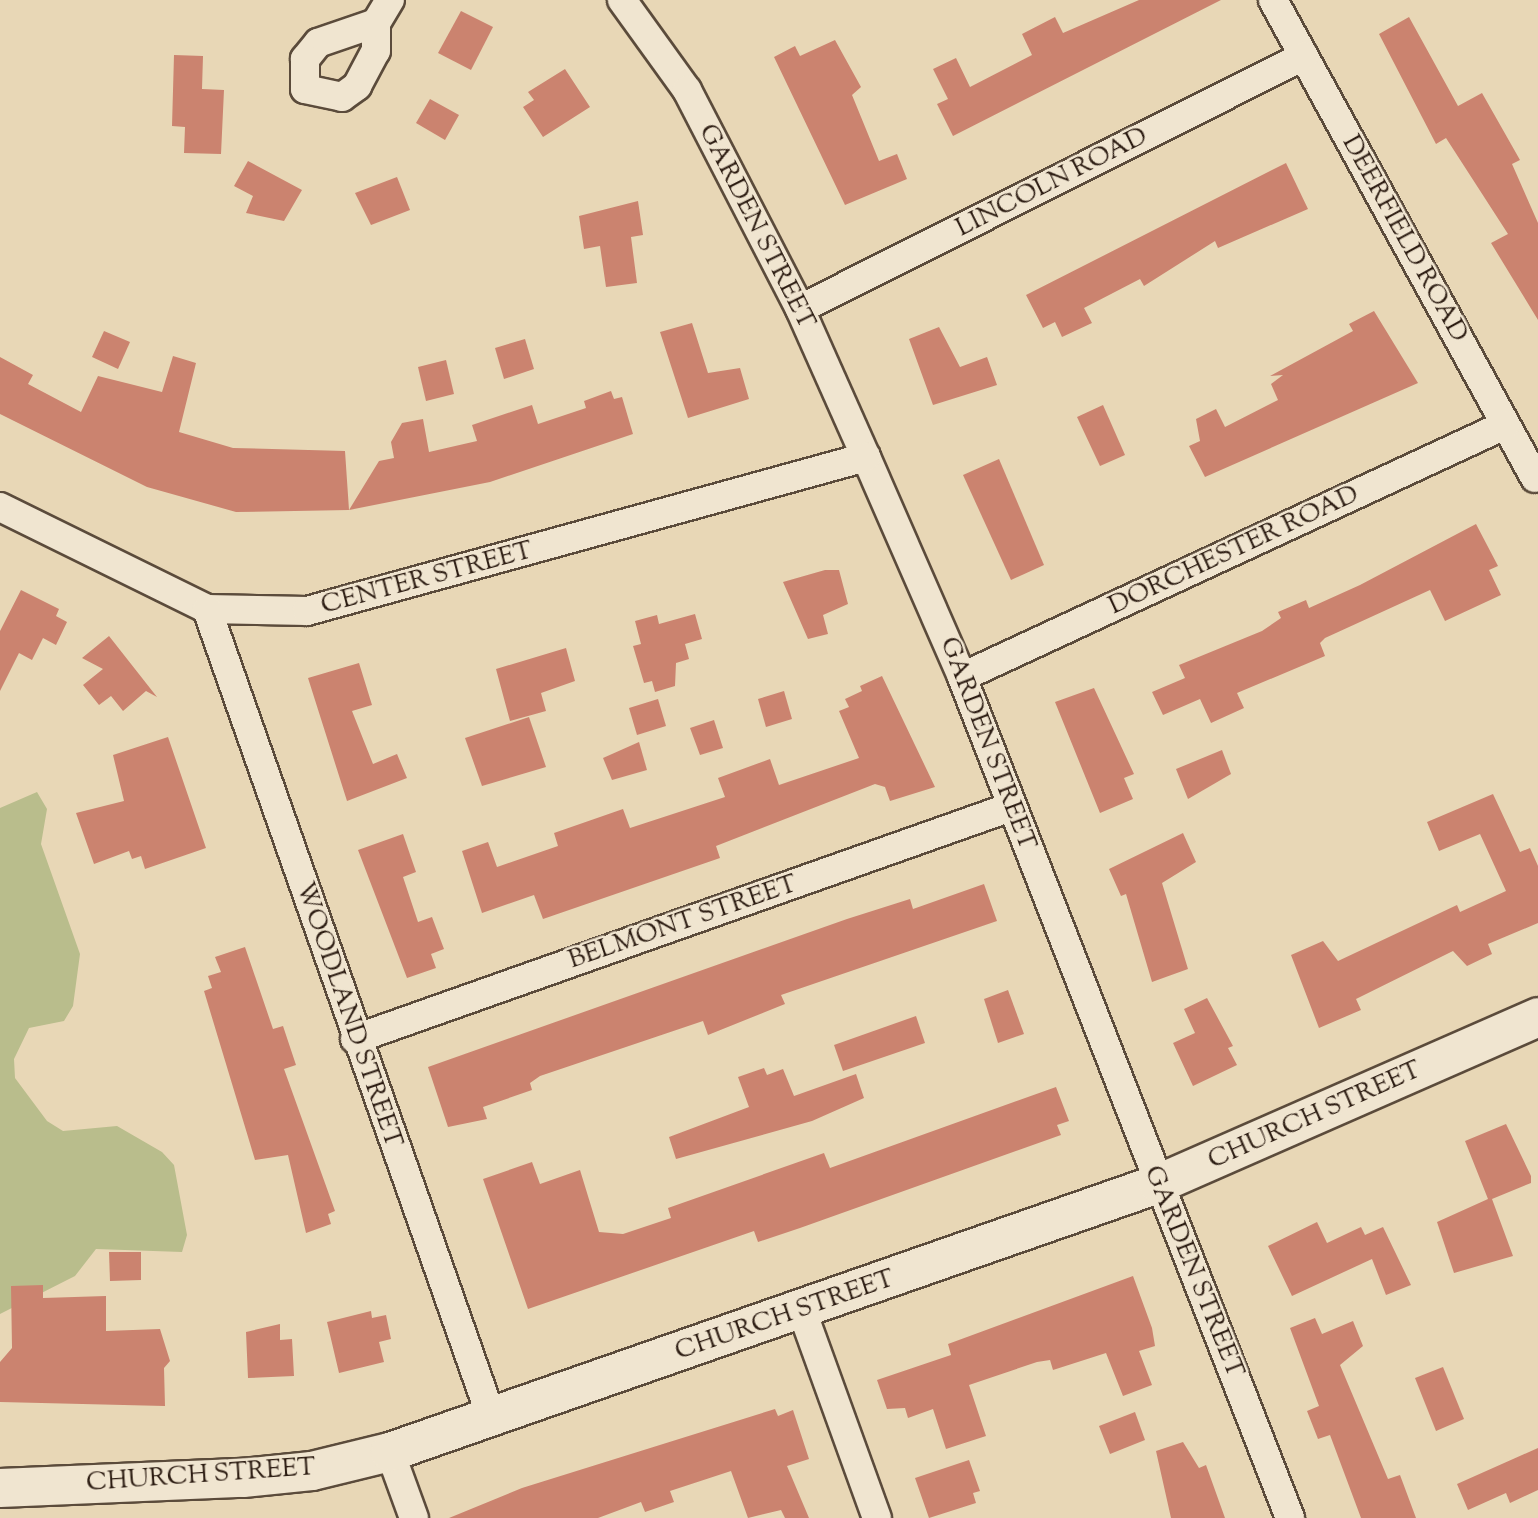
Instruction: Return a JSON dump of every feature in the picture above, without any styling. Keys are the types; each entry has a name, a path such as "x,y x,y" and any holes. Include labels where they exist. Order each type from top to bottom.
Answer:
{"street":[{"name":"GARDEN STREET","path":"622,0 687,90 800,309 866,457 962,677 1290,1518"},
{"name":"DEERFIELD ROAD","path":"1273,0 1535,478"},
{"name":"LINCOLN ROAD","path":"800,309 1304,56"},
{"name":"DORCHESTER ROAD","path":"962,677 1505,425"},
{"name":"CENTER STREET","path":"0,507 207,610 307,611 359,601 866,457"},
{"name":"WOODLAND STREET","path":"207,610 355,1040 492,1419"},
{"name":"BELMONT STREET","path":"355,1040 1011,807"},
{"name":"CHURCH STREET","path":"0,1488 257,1477 390,1452 492,1419 1158,1185 1538,1017"},
{"path":"802,1311 877,1518"},
{"path":"390,1452 414,1518"}],"green space":[{"path":"37,792 47,809 41,844 80,954 73,1006 64,1021 29,1028 14,1059 15,1078 47,1121 63,1131 117,1126 162,1152 174,1165 187,1235 182,1252 96,1249 75,1276 0,1314 0,808"}],"building":[{"path":"1139,0 1221,0 953,136 937,104 948,99 933,69 956,58 970,87 1032,55 1022,34 1055,17 1063,33"},
{"path":"461,11 493,27 471,70 438,53"},
{"path":"1409,17 1458,106 1482,93 1520,160 1512,164 1538,223 1538,320 1491,243 1508,234 1446,138 1436,144 1379,34"},
{"path":"835,40 861,87 852,95 879,161 897,154 907,179 845,205 774,57 795,46 800,56"},
{"path":"174,55 203,56 202,89 224,90 221,154 184,153 185,127 172,126"},
{"path":"565,69 590,107 543,137 523,107 534,100 528,92"},
{"path":"430,99 459,115 445,140 416,123"},
{"path":"248,161 302,190 284,221 246,213 253,196 234,186"},
{"path":"1286,163 1308,209 1218,248 1215,241 1144,286 1140,279 1084,308 1092,323 1062,337 1055,322 1043,328 1026,295"},
{"path":"397,177 410,210 371,225 355,193"},
{"path":"638,201 643,235 631,237 637,283 606,287 600,246 584,249 579,216"},
{"path":"1374,311 1418,383 1205,477 1189,446 1200,441 1196,419 1216,409 1225,427 1278,400 1271,384 1283,375 1270,376 1353,331 1349,324"},
{"path":"692,323 708,373 740,368 749,399 688,418 660,332"},
{"path":"939,327 960,367 987,357 997,385 933,405 909,339"},
{"path":"104,331 130,342 118,369 92,357"},
{"path":"525,339 534,369 504,379 495,348"},
{"path":"173,356 196,363 179,432 233,448 345,451 349,510 236,512 147,487 0,414 0,357 33,375 28,384 81,412 98,376 162,392"},
{"path":"446,360 454,394 426,401 418,367"},
{"path":"611,391 614,399 622,397 633,434 490,482 349,510 379,461 394,458 391,442 402,423 423,419 429,452 477,441 472,425 532,405 538,424 586,408 584,401"},
{"path":"1103,405 1125,455 1100,466 1077,417"},
{"path":"999,459 1044,565 1011,580 963,475"},
{"path":"1476,524 1498,566 1489,570 1501,595 1445,621 1430,590 1325,638 1320,643 1325,656 1237,693 1244,708 1211,723 1200,699 1163,715 1152,692 1185,678 1179,665 1262,631 1281,618 1278,612 1306,600 1309,608 1360,585"},
{"path":"825,570 839,570 848,604 823,615 828,634 808,639 783,582"},
{"path":"21,590 59,609 56,616 67,622 56,645 43,638 32,660 19,653 0,691 0,631"},
{"path":"695,614 702,639 685,644 689,659 676,663 675,686 655,692 652,681 644,683 633,646 641,644 635,621 657,615 659,624"},
{"path":"109,636 157,697 146,691 123,711 111,696 99,705 83,685 103,669 82,658"},
{"path":"566,648 575,681 541,693 546,711 510,721 496,669"},
{"path":"359,663 372,705 352,711 373,764 397,754 407,778 347,801 308,678"},
{"path":"882,676 935,787 890,801 885,787 875,784 716,846 720,858 543,919 534,895 482,913 462,851 488,842 497,867 558,846 554,833 623,809 630,828 725,797 718,778 770,759 779,785 859,758 839,711 849,707 845,699 862,691 860,686"},
{"path":"1094,688 1134,774 1124,778 1133,799 1100,813 1055,702"},
{"path":"784,691 792,719 766,727 758,699"},
{"path":"658,699 666,726 637,735 629,708"},
{"path":"529,717 546,767 482,786 465,738"},
{"path":"714,720 723,748 700,755 690,728"},
{"path":"168,737 206,848 145,869 141,856 132,859 129,851 94,864 76,813 124,801 113,755"},
{"path":"639,742 647,770 612,780 603,758"},
{"path":"1222,750 1231,774 1188,799 1176,769"},
{"path":"1493,794 1520,852 1530,848 1538,866 1538,923 1488,944 1492,954 1467,966 1453,951 1356,999 1361,1010 1319,1028 1291,955 1323,941 1338,961 1457,905 1460,912 1506,891 1480,834 1439,851 1427,822"},
{"path":"1183,833 1196,862 1162,883 1188,969 1152,982 1126,894 1121,896 1109,869"},
{"path":"403,834 416,872 403,877 418,922 432,917 444,949 431,954 436,968 407,978 358,850"},
{"path":"984,884 997,921 781,995 785,1004 708,1035 703,1021 540,1076 530,1083 532,1090 483,1107 487,1119 448,1127 428,1067 847,919 910,899 913,909"},
{"path":"245,947 273,1029 283,1026 296,1065 284,1069 335,1211 328,1214 331,1224 306,1233 288,1155 255,1160 204,991 212,988 208,976 221,972 215,957"},
{"path":"1008,990 1024,1034 998,1043 984,999"},
{"path":"1207,998 1233,1046 1228,1048 1237,1065 1193,1086 1173,1043 1195,1033 1184,1009"},
{"path":"916,1016 925,1043 843,1071 834,1045"},
{"path":"764,1068 767,1075 783,1069 794,1096 856,1074 864,1098 812,1121 676,1159 669,1137 749,1107 738,1077"},
{"path":"1056,1087 1069,1121 1057,1125 1061,1135 758,1242 754,1231 528,1309 483,1179 532,1162 540,1184 580,1170 599,1232 623,1234 671,1218 668,1208 824,1153 830,1168"},
{"path":"1506,1124 1531,1176 1531,1183 1492,1199 1513,1256 1454,1273 1437,1222 1488,1199 1465,1141"},
{"path":"1317,1222 1327,1243 1361,1227 1365,1235 1383,1227 1411,1285 1386,1295 1372,1259 1292,1296 1268,1246"},
{"path":"109,1252 141,1252 141,1280 110,1281"},
{"path":"1133,1276 1152,1328 1155,1346 1139,1351 1152,1385 1123,1396 1106,1353 1053,1370 1050,1360 1037,1362 969,1385 986,1436 946,1449 933,1409 908,1418 905,1408 887,1409 877,1380 951,1355 948,1344"},
{"path":"43,1285 43,1298 106,1296 106,1331 160,1329 170,1361 164,1368 165,1406 0,1402 0,1362 12,1348 11,1286"},
{"path":"371,1311 372,1318 386,1315 391,1339 379,1342 384,1362 339,1373 327,1322"},
{"path":"1315,1318 1322,1334 1353,1321 1363,1346 1340,1365 1388,1479 1400,1475 1416,1518 1361,1518 1330,1435 1318,1439 1307,1411 1319,1406 1290,1328"},
{"path":"280,1324 280,1340 292,1339 294,1376 248,1378 246,1332"},
{"path":"1443,1367 1464,1419 1436,1431 1415,1378"},
{"path":"775,1409 778,1416 793,1410 809,1459 787,1466 809,1518 785,1518 781,1510 748,1518 731,1471 670,1491 674,1502 645,1512 641,1502 598,1518 449,1518 522,1488"},
{"path":"1135,1412 1145,1440 1110,1454 1099,1426"},
{"path":"1183,1442 1199,1468 1206,1465 1225,1518 1171,1518 1156,1451"},
{"path":"1538,1448 1538,1490 1510,1503 1506,1493 1468,1510 1457,1484"},
{"path":"969,1460 980,1491 973,1493 976,1503 929,1518 915,1478"}]}
